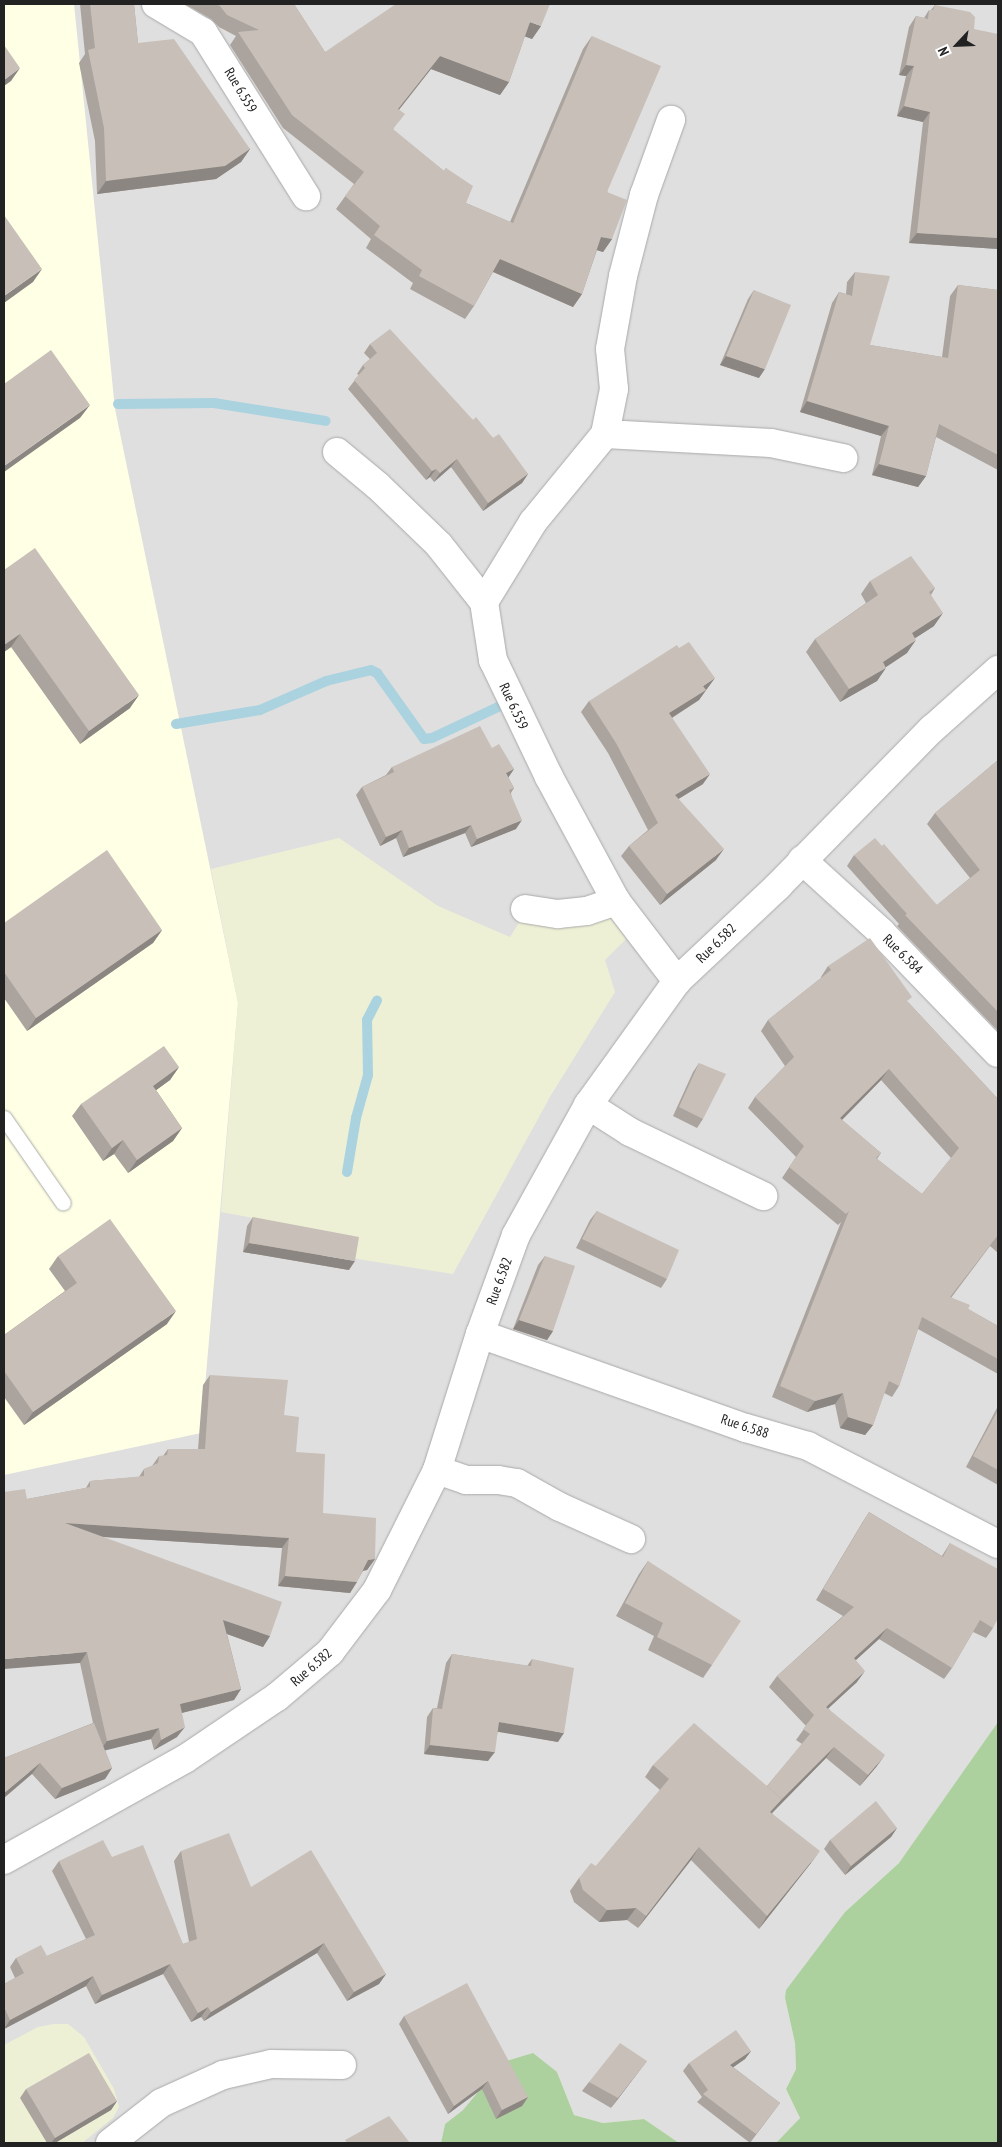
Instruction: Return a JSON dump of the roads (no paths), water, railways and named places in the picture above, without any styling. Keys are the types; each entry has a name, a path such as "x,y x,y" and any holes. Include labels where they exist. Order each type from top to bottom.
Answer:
{"street":[{"name":"Rue 6.559","path":"156,4 203,32 306,196"},
{"path":"484,602 533,522 605,434 614,389 610,349 623,276 644,195 671,120"},
{"path":"605,434 771,443 843,458"},
{"name":"Rue 6.559","path":"336,452 378,486 439,545 484,602 493,660 549,777 616,901 677,981"},
{"name":"Rue 6.582","path":"4,1857 185,1759 277,1696 330,1652 377,1590 436,1470 480,1334 516,1235 588,1105 677,981 802,860 932,729 998,670"},
{"name":"Rue 6.584","path":"802,860 881,932 998,1053"},
{"path":"524,909 558,914 588,912 616,901"},
{"path":"588,1105 630,1132 763,1196"},
{"name":"Rue 6.588","path":"480,1334 746,1428 808,1446 998,1544"},
{"path":"436,1470 466,1480 498,1480 518,1484 560,1507 631,1539"},
{"path":"110,2143 161,2103 223,2075 271,2064 342,2065"}],"lane":[{"path":"4,1118 63,1202"}],"waterway":[{"path":"118,404 214,403 326,421"},
{"path":"176,724 260,710 326,681 371,670 377,673 424,739 432,738 498,707"},
{"path":"347,1172 356,1118 368,1075 367,1020 377,1000"}]}
